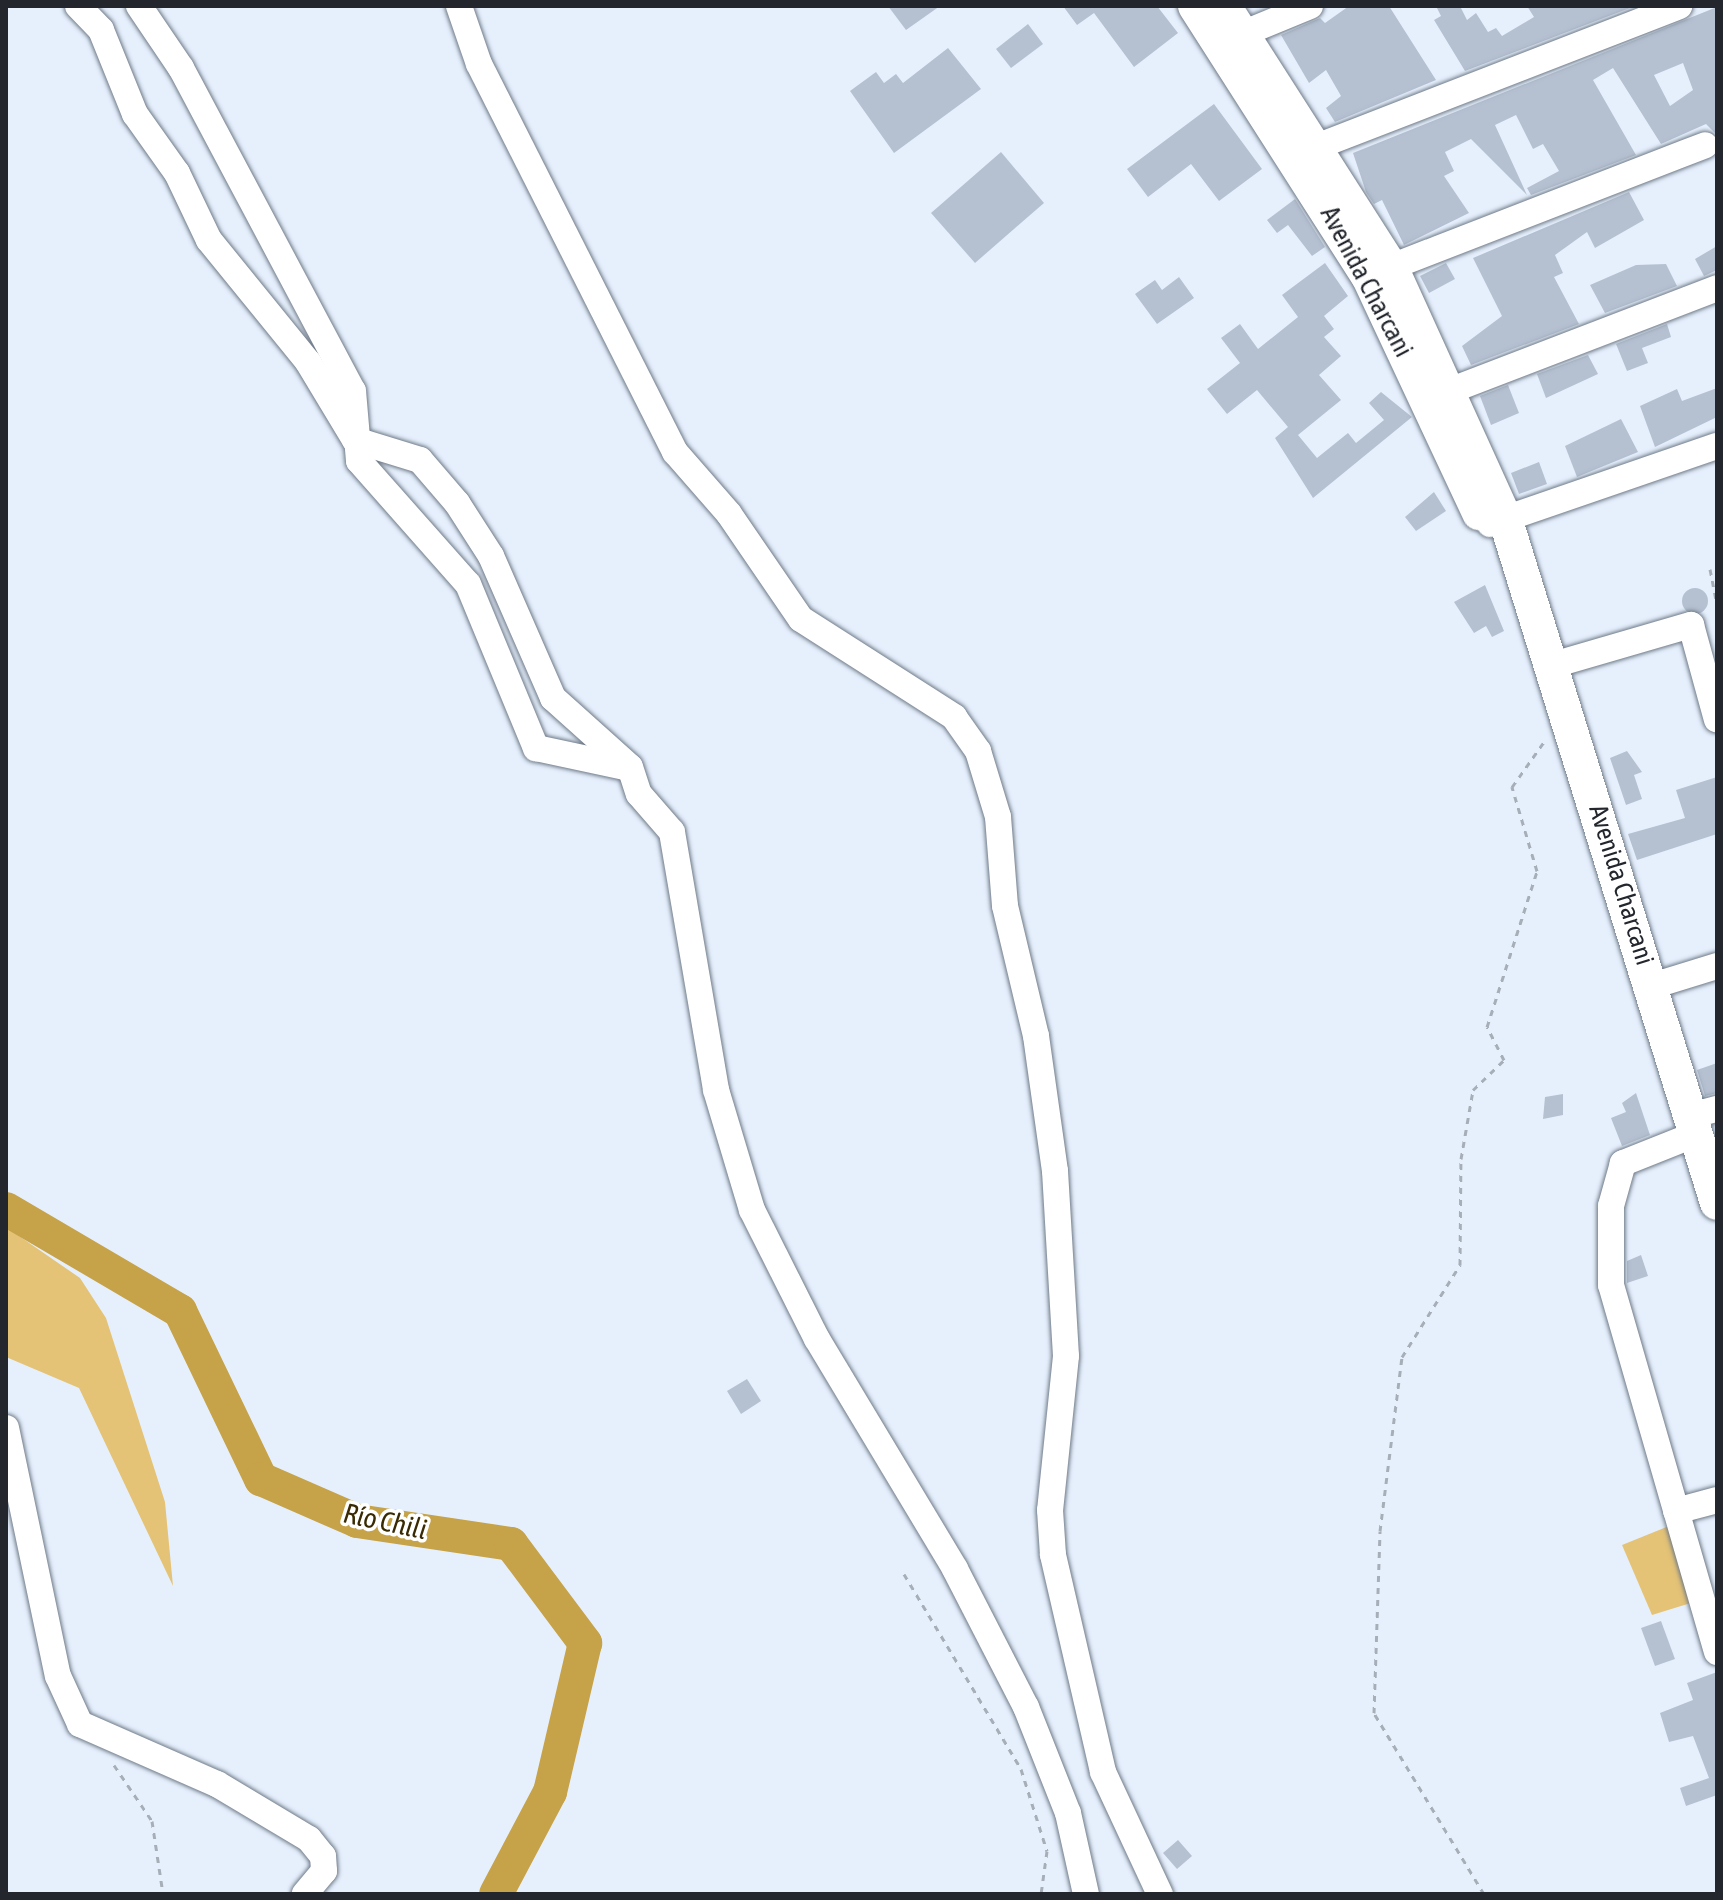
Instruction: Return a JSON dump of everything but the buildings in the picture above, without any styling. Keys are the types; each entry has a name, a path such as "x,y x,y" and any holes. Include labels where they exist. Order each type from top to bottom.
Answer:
{"main road":[{"name":"Avenida Charcani","path":"1195,6 1229,27 1379,271 1439,395 1516,570 1553,665 1652,986 1701,1120 1717,1203"}],"street":[{"path":"78,6 101,30 135,114 177,173 209,240 322,380 355,440 359,461 468,584 536,748 630,767"},
{"path":"139,6 181,68 325,332 359,409 355,440"},
{"path":"459,6 479,64 675,452 729,514 801,619 954,717 978,751 998,817 1005,906 1039,1049 1055,1171 1066,1356 1050,1510 1053,1555 1103,1772 1160,1894"},
{"path":"1229,27 1310,6"},
{"path":"1307,151 1679,6"},
{"path":"1379,271 1705,145"},
{"path":"1439,395 1717,288"},
{"path":"355,440 403,451 437,478 491,556 553,698 630,767 639,794 678,847 716,1090 752,1210 817,1339 955,1569 1026,1707 1068,1813 1086,1894"},
{"path":"1495,522 1717,446"},
{"path":"1553,665 1691,625 1717,720"},
{"path":"1652,986 1717,966"},
{"path":"1701,1120 1623,1163 1611,1206 1615,1316 1717,1652"},
{"path":"6,1428 58,1676 90,1729 217,1784 309,1839 323,1856 324,1871 305,1894"},
{"path":"1676,1511 1717,1500"}],"path":[{"path":"1710,569 1717,604"},
{"path":"1484,1894 1374,1713 1380,1531 1402,1357 1460,1265 1461,1159 1473,1090 1504,1060 1487,1027 1537,871 1512,787 1567,708"},
{"path":"904,1574 1021,1769 1047,1851 1041,1894"},
{"path":"90,1729 152,1821 163,1894"}],"shaded area":[{"path":"6,1227 80,1278 106,1318 165,1502 173,1586 79,1388 6,1357"},
{"path":"1669,1526 1694,1602 1652,1615 1622,1545"}],"waterway":[{"name":"Río Chili","path":"6,1209 180,1311 261,1479 357,1521 511,1544 585,1643 550,1792 496,1894"}]}
